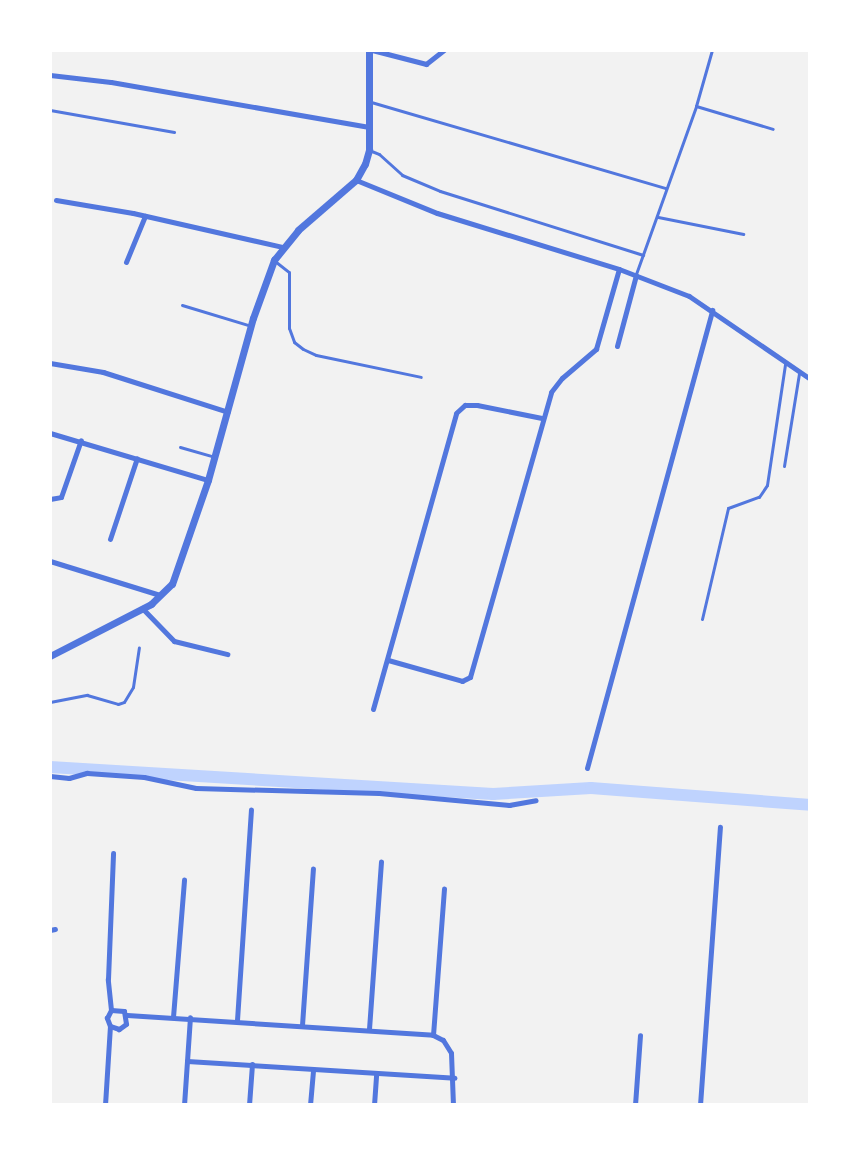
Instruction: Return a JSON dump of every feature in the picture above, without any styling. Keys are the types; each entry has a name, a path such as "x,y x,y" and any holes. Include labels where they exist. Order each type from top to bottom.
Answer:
{"street":[{"path":"50,656 162,596 182,562 251,326 274,260 283,247 356,180 369,150 371,50 426,64 437,59 444,50"},
{"path":"50,75 111,82 369,127"},
{"path":"356,180 437,213 619,269 689,296 810,379"},
{"path":"56,200 283,247"},
{"path":"126,262 145,216"},
{"path":"388,660 462,681 470,677 542,418 556,384 596,349 619,269"},
{"path":"617,346 636,275"},
{"path":"587,768 712,310"},
{"path":"50,363 103,372 228,412"},
{"path":"373,709 456,413 460,407 477,405 542,418"},
{"path":"50,433 208,480"},
{"path":"50,499 61,497 81,440"},
{"path":"110,539 137,458"},
{"path":"50,561 162,596"},
{"path":"142,608 174,641 227,654"},
{"path":"50,776 69,778 87,773 144,777 209,789 379,793 509,805 536,800"},
{"path":"237,1020 251,809"},
{"path":"700,1105 720,827"},
{"path":"105,1105 110,1026 107,1018 111,1010 108,979 113,853"},
{"path":"369,1029 381,861"},
{"path":"302,1025 313,868"},
{"path":"173,1017 184,879"},
{"path":"433,1035 444,888"},
{"path":"111,1010 120,1009 127,1015 433,1035 448,1045 454,1078 453,1105"},
{"path":"110,1026 123,1027 127,1015"},
{"path":"184,1105 190,1017"},
{"path":"635,1105 640,1035"},
{"path":"187,1061 454,1078"},
{"path":"249,1105 252,1064"},
{"path":"310,1105 313,1070"},
{"path":"374,1105 376,1073"}],"lane":[{"path":"636,275 696,106 712,50"},
{"path":"369,101 666,188"},
{"path":"696,106 773,129"},
{"path":"50,110 174,132"},
{"path":"369,150 379,154 402,175 440,191 643,255"},
{"path":"658,217 743,234"},
{"path":"274,260 289,272 289,328 294,342 316,355 421,377"},
{"path":"182,305 251,326"},
{"path":"702,619 728,508 759,497 767,485 785,363"},
{"path":"784,466 799,373"},
{"path":"180,447 214,457"},
{"path":"50,702 87,695 124,702 133,687 139,647"}],"waterway":[{"path":"50,767 493,794 591,788 810,805"}]}
